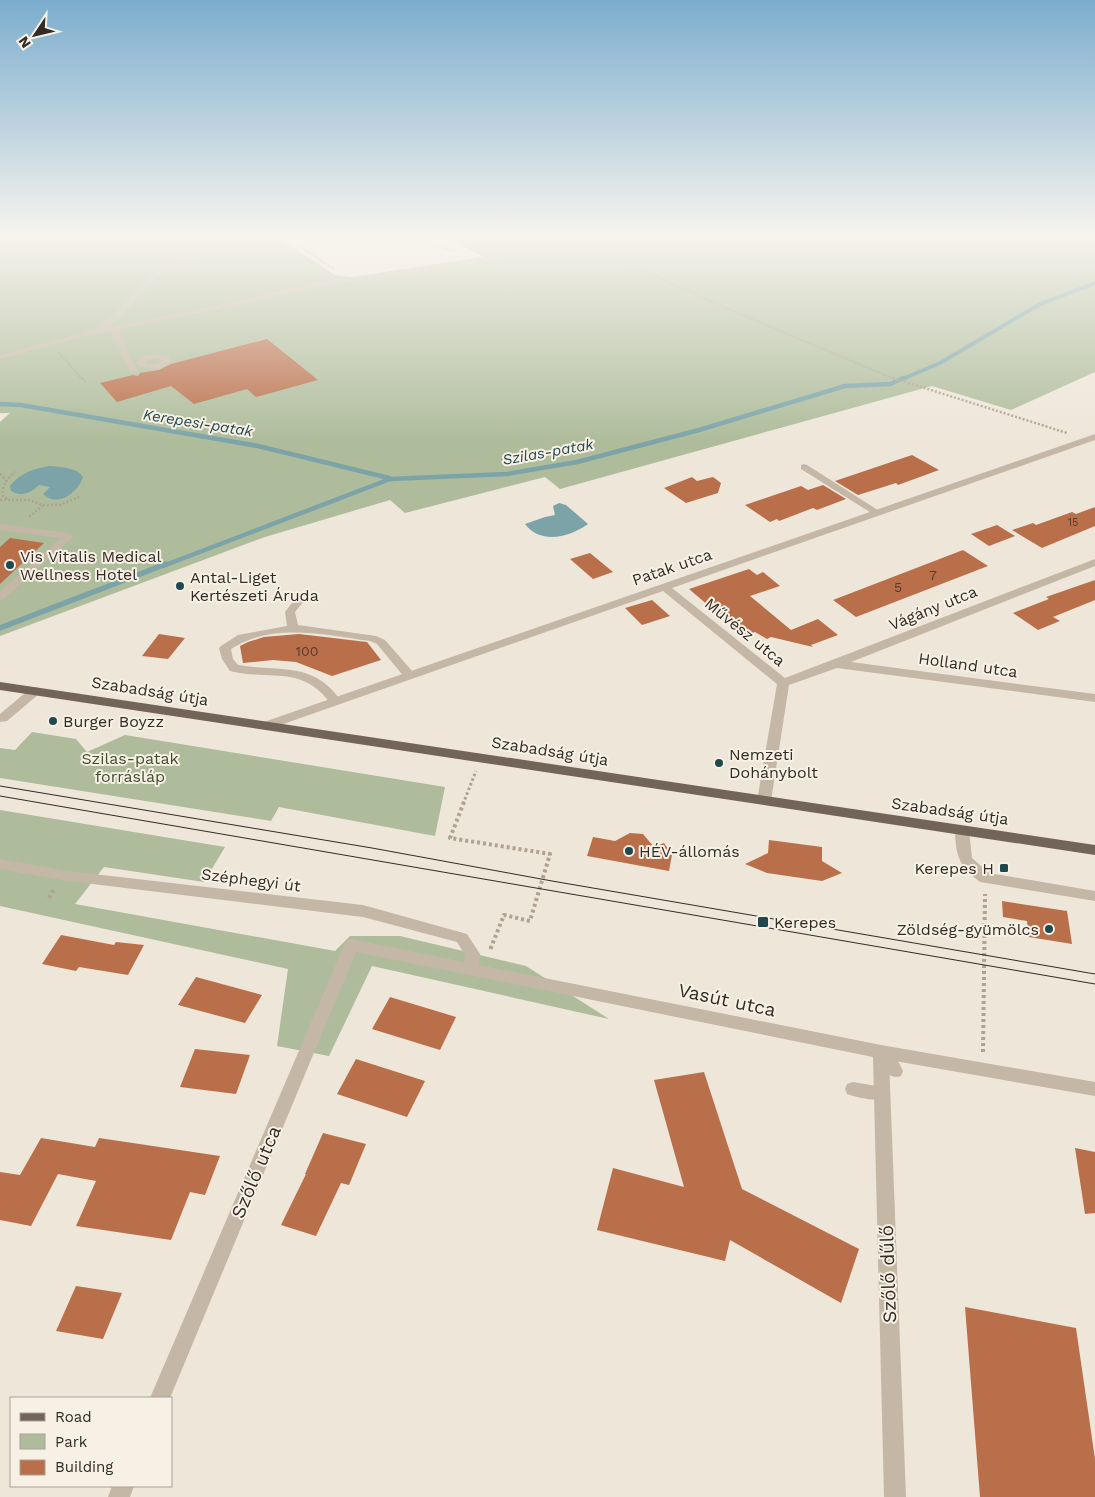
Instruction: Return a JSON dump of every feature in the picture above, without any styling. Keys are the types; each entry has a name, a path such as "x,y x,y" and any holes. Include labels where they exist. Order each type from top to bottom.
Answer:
{"main road":[{"name":"Szabadság útja","path":"0,686 1095,850"}],"street":[{"path":"80,336 106,324 128,304"},
{"path":"0,357 114,328 228,304"},
{"path":"121,312 126,316 138,319 158,319"},
{"path":"114,328 132,368 140,363"},
{"name":"Patak utca","path":"266,726 876,512 1093,439"},
{"path":"804,467 876,512"},
{"path":"0,527 69,536 0,597"},
{"name":"Vágány utca","path":"783,683 1095,562"},
{"name":"Művész utca","path":"664,587 783,683 764,801"},
{"path":"293,628 290,612 299,601"},
{"path":"335,701 325,688 314,681 295,674 234,668 228,662 225,648 242,637 293,628 372,638 381,642 409,675"},
{"name":"Holland utca","path":"836,664 1095,698"},
{"path":"0,718 35,691"},
{"path":"962,831 963,857 974,870 985,878 1095,896"},
{"name":"Széphegyi út","path":"0,864 68,876 363,912 462,938 473,954 476,969"},
{"name":"Vasút utca","path":"351,945 881,1052 1095,1089"},
{"name":"Szőlő utca","path":"160,1397 351,945"},
{"path":"881,1052 896,1071"},
{"name":"Szőlő dűlő","path":"881,1052 895,1497"},
{"path":"853,1089 882,1093"}],"path":[{"path":"717,304 892,378 1093,439"},
{"path":"52,345 85,382"},
{"path":"7,499 1,492 6,480 16,472"},
{"path":"0,474 6,480"},
{"path":"0,500 29,500 43,505 60,505 80,496"},
{"path":"15,530 43,505"},
{"path":"476,969 504,915 530,921 550,854 450,838 481,758"},
{"path":"983,1071 985,878"}],"green space":[{"path":"0,304 1095,304 1095,372 1011,410 932,386 560,489 545,477 405,513 390,500 265,537 0,636 0,422 10,413 0,413"},
{"name":"Szilas-patak forrásláp","path":"32,732 76,739 87,752 125,735 445,787 435,836 279,807 271,821 0,778 0,748 15,750"},
{"path":"0,810 225,847 204,882 104,867 75,904 335,951 350,936 400,936 526,966 609,1019 372,966 329,1056 277,1046 288,969 0,906"}],"water":[{"path":"49,466 73,469 83,477 72,493 60,499 54,500 43,494 50,487 39,485 26,493 18,494 11,491 10,486 23,475 32,470"},
{"path":"559,503 566,505 588,524 581,529 564,535 547,537 532,531 525,524 555,515 553,506"}],"building":[{"path":"267,339 318,380 256,397 247,389 194,404 171,386 117,402 100,383 133,375 138,376 140,373 159,370 171,364"},
{"path":"912,455 939,470 898,485 896,483 858,495 835,481"},
{"path":"692,477 697,481 713,477 721,483 718,493 686,503 664,488"},
{"path":"823,485 846,499 817,510 813,508 779,521 777,519 770,522 745,505 801,486 808,490"},
{"path":"1095,507 1095,526 1042,548 1012,530 1033,523 1036,525 1072,512 1076,514"},
{"path":"997,525 1015,536 989,546 971,534"},
{"name":"Vis Vitalis Medical Wellness Hotel","path":"10,538 44,543 0,584 0,547"},
{"path":"963,550 988,566 856,617 833,600"},
{"path":"590,553 613,572 593,579 570,559"},
{"path":"749,569 757,575 763,572 780,586 750,596 791,630 818,619 838,635 811,645 813,647 771,637 767,639 755,632 744,636 689,589"},
{"path":"1095,580 1095,600 1053,617 1060,621 1038,630 1013,613 1049,599 1046,597"},
{"path":"652,600 670,616 642,625 625,608"},
{"path":"159,634 185,638 168,659 142,656"},
{"path":"299,634 367,642 381,660 332,676 296,662 273,660 243,663 240,646 264,637"},
{"name":"HÉV-állomás","path":"630,833 643,834 654,847 664,843 672,855 669,871 587,856 593,837 615,841"},
{"path":"769,840 822,847 822,861 842,873 822,881 767,873 745,864 768,853"},
{"name":"Zöldség-gyümölcs","path":"1002,901 1067,911 1072,944 1029,937 1027,921 1003,917"},
{"path":"61,935 114,945 116,942 144,945 128,975 79,967 76,971 42,964"},
{"path":"196,977 262,995 245,1023 178,1005"},
{"path":"390,997 456,1017 440,1050 372,1029"},
{"path":"195,1049 250,1055 236,1094 180,1087"},
{"path":"356,1059 425,1081 407,1117 337,1094"},
{"path":"704,1072 742,1189 859,1249 841,1303 730,1240 725,1261 597,1230 613,1168 684,1187 654,1080"},
{"path":"323,1133 366,1144 349,1185 341,1183 316,1236 281,1225 306,1174"},
{"path":"41,1138 95,1147 99,1138 220,1156 205,1195 190,1192 171,1240 76,1226 96,1181 58,1174 31,1226 0,1220 0,1172 20,1175"},
{"path":"1075,1148 1095,1152 1095,1213 1085,1214"},
{"path":"76,1286 122,1293 103,1339 56,1331"},
{"path":"965,1307 1076,1328 1095,1459 1095,1497 980,1497"}],"waterway":[{"name":"Szilas-patak","path":"900,380 940,363 1040,304"},
{"name":"Szilas-patak","path":"163,566 390,479 507,474 577,462 699,430 845,386 890,384 903,378"},
{"name":"Kerepesi-patak","path":"0,404 21,405 258,446 389,478"},
{"name":"Szilas-patak","path":"0,628 166,564"}],"tram line":[{"path":"0,786 372,848 552,881 1095,974"},
{"path":"0,796 1095,984"}],"place":[{"name":"Vis Vitalis Medical Wellness Hotel","path":"10,565"},
{"name":"Antal-Liget Kertészeti Áruda","path":"180,586"},
{"name":"Burger Boyzz","path":"53,721"},
{"name":"Nemzeti Dohánybolt","path":"719,763"},
{"name":"HÉV-állomás","path":"629,851"},
{"name":"Kerepes H","path":"1004,868"},
{"name":"Kerepes","path":"763,922"},
{"name":"Zöldség-gyümölcs","path":"1049,929"}]}
